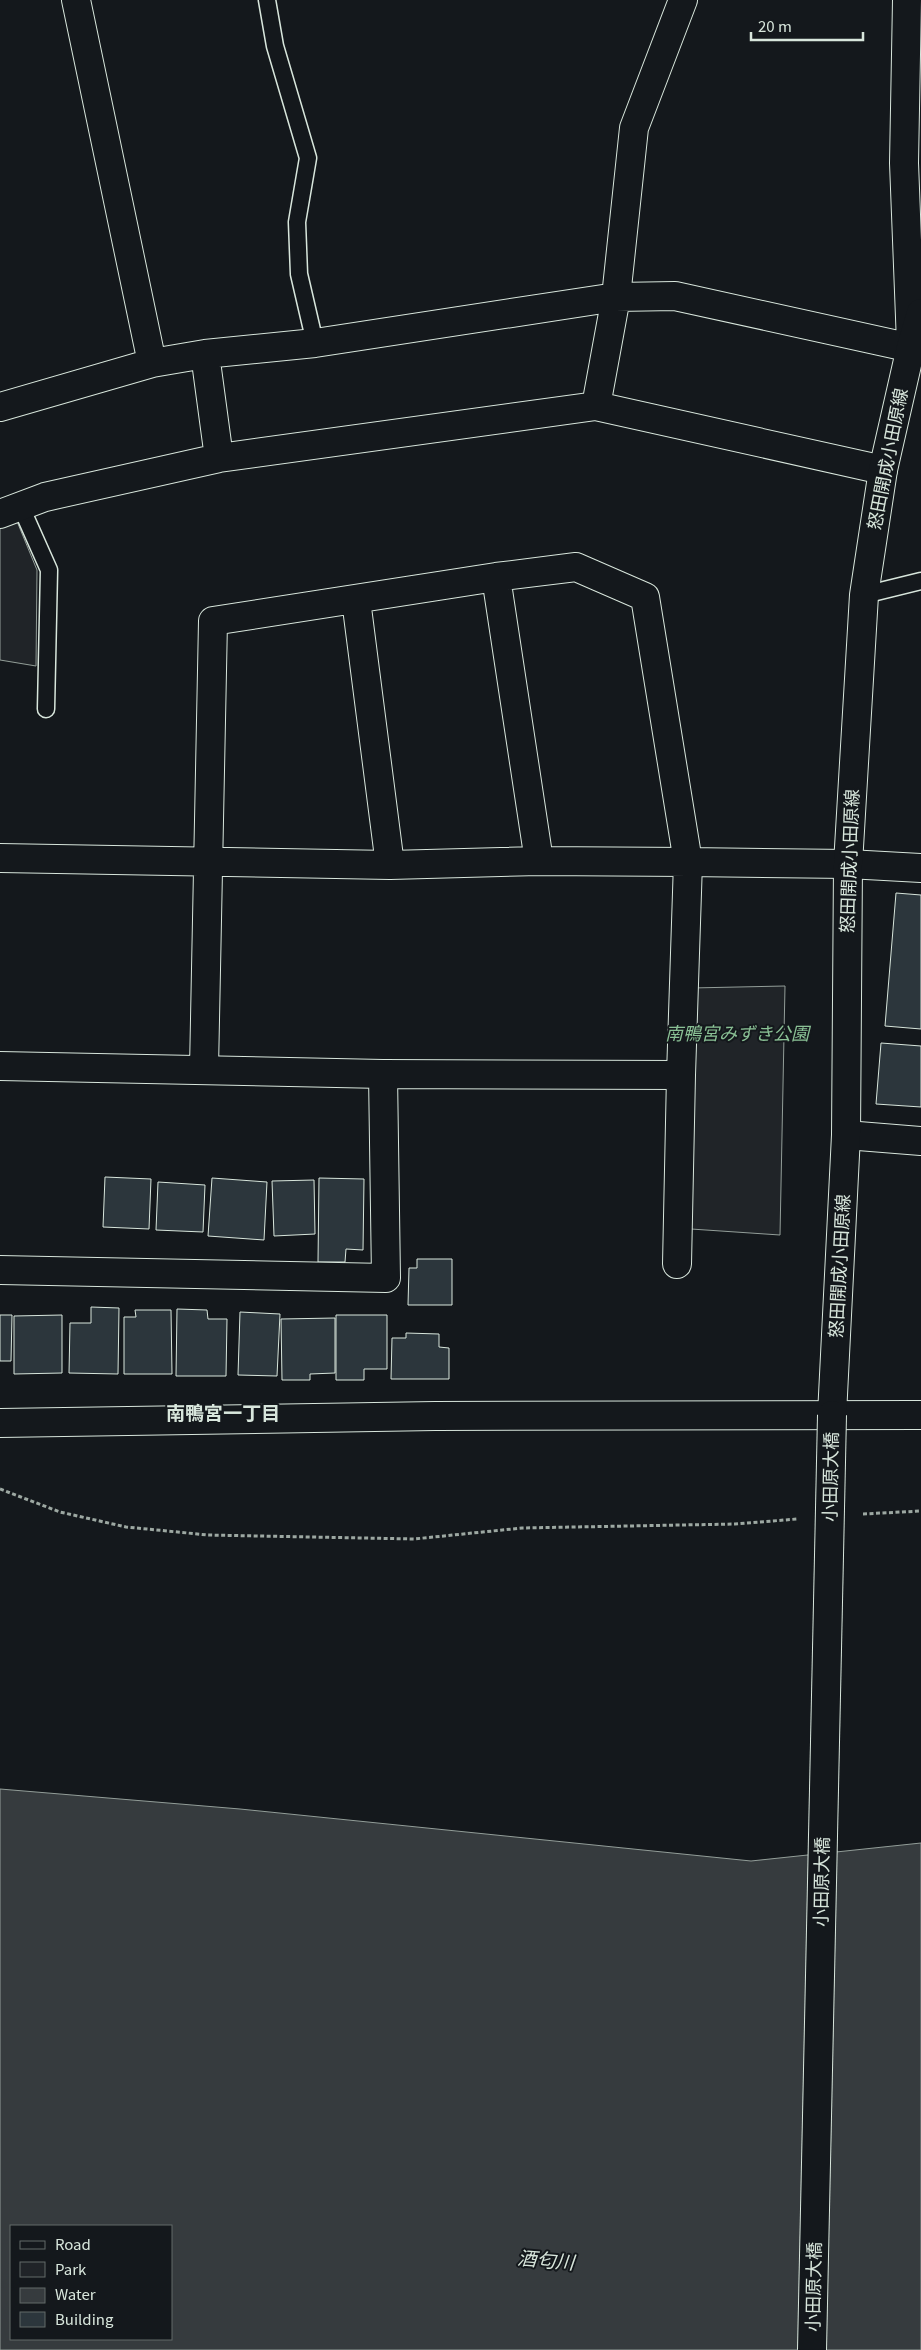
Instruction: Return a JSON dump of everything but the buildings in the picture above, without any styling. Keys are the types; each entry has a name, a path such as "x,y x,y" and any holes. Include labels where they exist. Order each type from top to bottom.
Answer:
{"street":[{"path":"76,0 152,363"},
{"path":"596,406 616,297 634,128 683,0"},
{"path":"0,407 152,363 205,354 315,343 616,297 675,296 916,348 904,163 907,0"},
{"name":"怒田開成小田原線","path":"832,1415 846,1136 848,864 864,596 883,470 916,348 921,313"},
{"path":"205,354 219,458"},
{"path":"11,510 45,497 219,458 596,406 883,470"},
{"path":"204,1069 213,621 356,600 496,576 576,567 645,597 688,862 677,1264"},
{"path":"496,576 540,861"},
{"path":"356,600 390,865"},
{"path":"0,858 390,865 540,861 688,862 848,864 921,868"},
{"path":"0,1066 383,1074 681,1075"},
{"path":"0,1270 386,1278 383,1074"},
{"path":"846,1136 921,1141"},
{"name":"小田原大橋","path":"812,2350 832,1415"},
{"path":"0,1423 435,1416 921,1416"}],"lane":[{"path":"267,0 275,46 308,158 297,222 298,274 315,343"},
{"path":"11,510 48,570 46,709"},
{"path":"864,596 921,581"}],"path":[{"path":"0,1489 60,1512 126,1527 208,1535 414,1539 522,1528 735,1524 803,1519"},
{"path":"858,1515 921,1511"}],"green space":[{"path":"16,519 37,570 36,666 0,660 0,525"},
{"name":"南鴨宮みずき公園","path":"785,986 780,1235 691,1229 691,988"}],"water":[{"name":"酒匂川","path":"0,1789 240,1809 751,1861 921,1843 921,2350 0,2350"}],"district":[{"name":"南鴨宮一丁目","path":"223,1413"}]}
